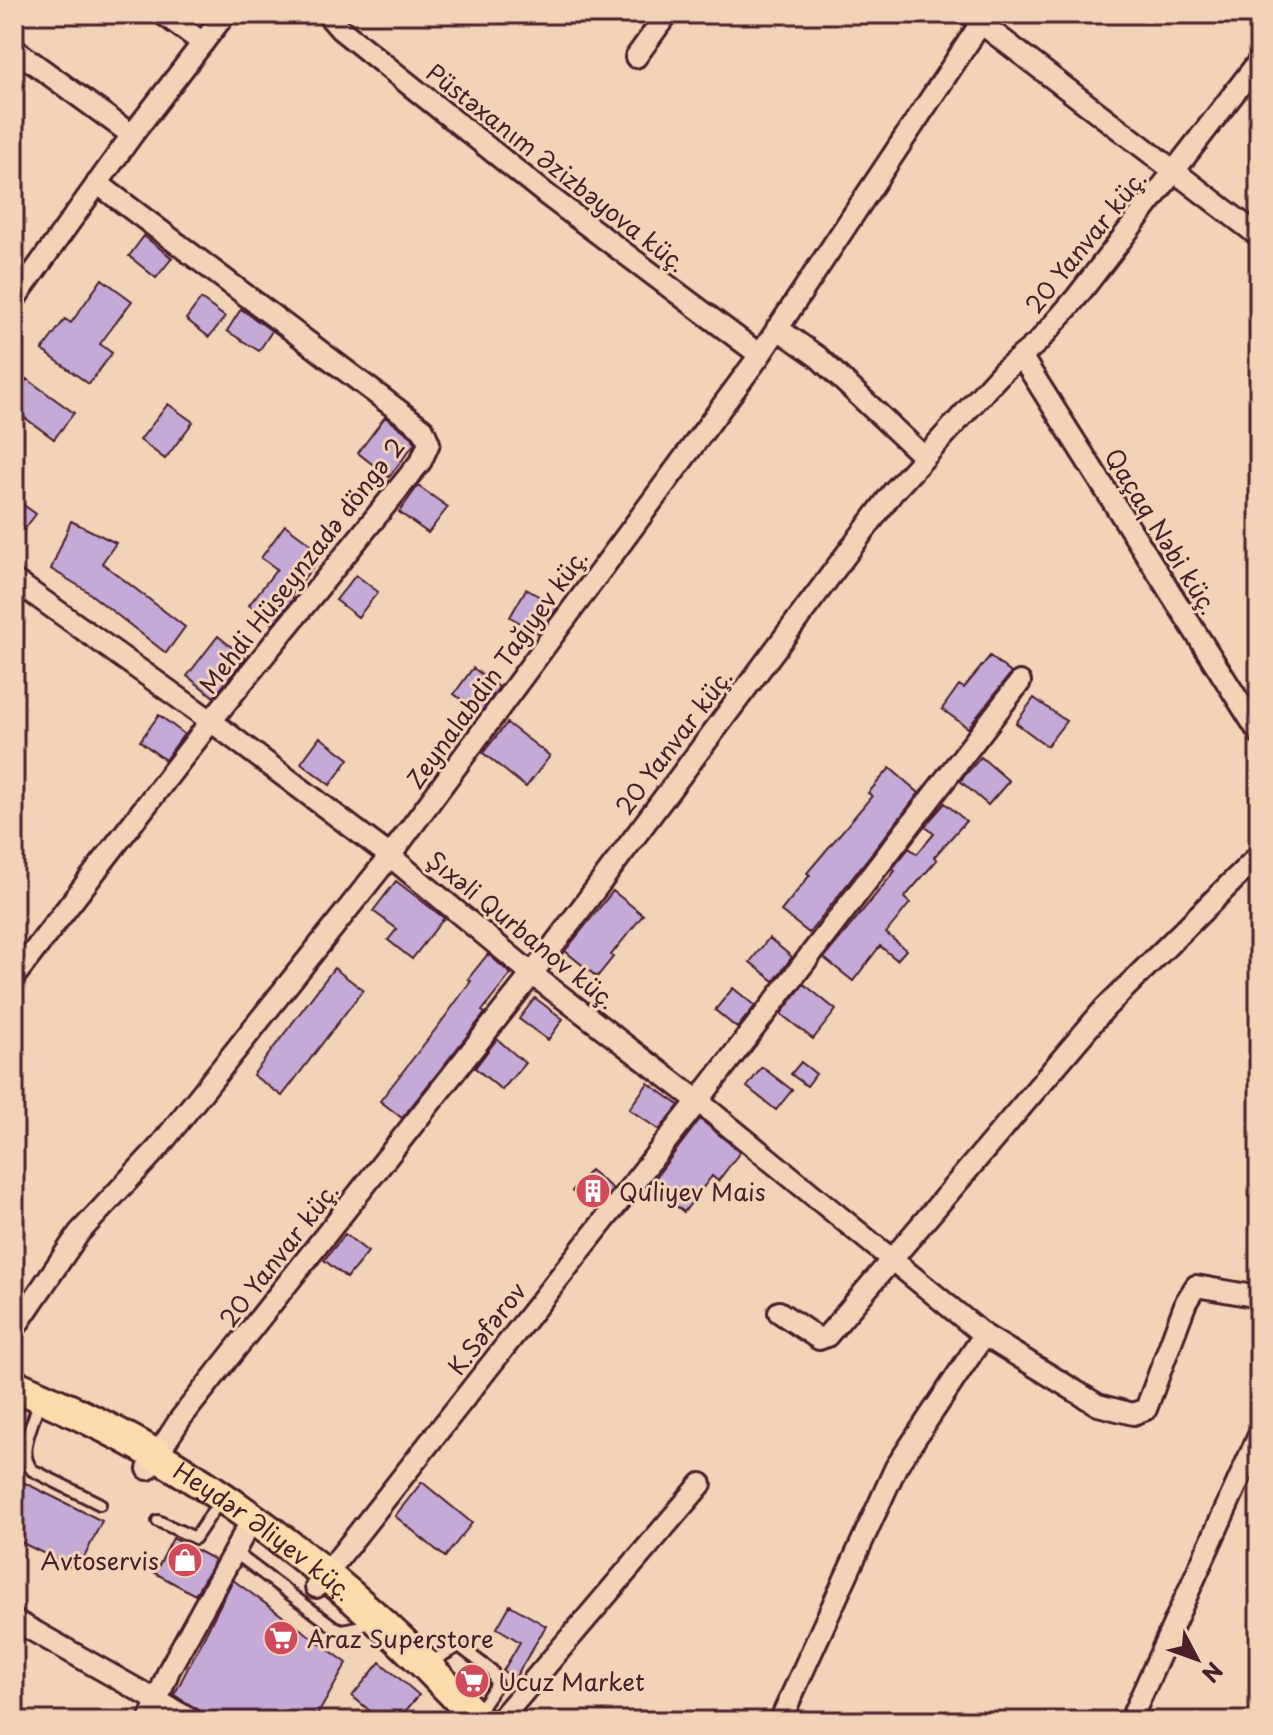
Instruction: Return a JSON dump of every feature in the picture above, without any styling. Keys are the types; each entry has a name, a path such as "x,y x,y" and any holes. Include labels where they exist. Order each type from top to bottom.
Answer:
{"main road":[{"name":"Heydər Əliyev küç.","path":"14,1385 83,1416 152,1462 251,1518 321,1581 427,1665 478,1720"},
{"name":"Heydər Əliyev küç.","path":"25,1406 152,1462 213,1511 239,1541 321,1581 362,1626 416,1675 478,1720"}],"street":[{"path":"163,14 203,43"},
{"path":"15,296 225,14"},
{"name":"Püstəxanım Əzizbəyova küç.","path":"327,14 340,29 547,195 760,355"},
{"path":"636,57 667,14"},
{"path":"979,17 1259,236"},
{"name":"Zeynalabdin Tağıyev küç.","path":"14,1329 79,1233 158,1148 390,856 760,355 979,17"},
{"path":"14,49 132,135"},
{"name":"20 Yanvar küç.","path":"152,1462 181,1418 532,974 862,531 923,456 1002,372 1038,342 1076,298 1259,61"},
{"name":"Mehdi Hüseynzadə döngə 2","path":"14,977 211,721 421,461 429,443 423,429 97,183"},
{"path":"777,328 818,357 923,456"},
{"name":"Qaçaq Nəbi küç.","path":"1021,356 1259,733"},
{"name":"Şıxəli Qurbanov küç.","path":"14,580 211,721 390,856 532,974 698,1101 984,1335 1098,1405 1133,1414 1146,1409 1186,1302 1196,1286 1255,1290"},
{"name":"K.Səfərov","path":"321,1581 698,1101 1020,682"},
{"path":"779,1312 819,1339 827,1336 1105,1008 1259,855"},
{"path":"780,1721 896,1467 984,1335"},
{"path":"1130,1721 1259,1435"},
{"path":"478,1720 701,1484"},
{"path":"152,1711 181,1646 239,1541"},
{"path":"14,1620 152,1711 193,1721"}],"lane":[{"path":"25,1406 24,1461 32,1470 100,1504"},
{"path":"158,1521 195,1538 213,1511"},
{"path":"239,1541 334,1627 342,1630 362,1626"},
{"path":"427,1665 459,1646 492,1671 496,1685 478,1720"}],"building":[{"path":"144,236 172,258 156,278 129,256"},
{"path":"102,279 132,301 100,344 112,353 89,384 42,350 65,319 71,323"},
{"path":"201,299 225,317 209,337 186,319"},
{"path":"241,309 272,331 259,351 227,331"},
{"path":"27,379 74,413 54,439 14,410 14,397"},
{"path":"168,404 193,422 165,459 140,440"},
{"path":"385,417 412,437 415,443 389,477 358,453"},
{"path":"418,486 448,507 428,533 399,512"},
{"path":"14,498 36,514 24,530 14,523"},
{"path":"71,521 116,543 102,563 185,627 166,653 84,589 51,569"},
{"path":"285,525 323,553 273,624 249,605 277,569 261,558"},
{"path":"356,575 378,592 358,617 336,600"},
{"path":"526,589 558,607 538,633 510,617"},
{"path":"218,636 245,658 214,697 187,676"},
{"path":"990,656 1011,673 968,728 942,709 959,685 964,688"},
{"path":"473,668 499,687 480,713 454,694"},
{"path":"1034,698 1066,721 1047,746 1016,723"},
{"path":"159,715 184,734 165,760 140,741"},
{"path":"507,723 550,756 526,787 483,753"},
{"path":"320,737 349,759 330,785 301,763"},
{"path":"981,757 1009,781 988,805 960,781"},
{"path":"890,768 919,793 809,933 781,911 810,875 807,873 872,796 868,793"},
{"path":"945,803 966,821 904,898 910,903 886,933 906,950 897,960 880,946 853,981 824,958 895,871 892,869 909,848 917,854 934,834 925,826"},
{"path":"396,881 444,918 412,959 388,940 397,929 373,911"},
{"path":"613,891 643,915 597,977 565,951"},
{"path":"769,938 792,957 774,981 750,962"},
{"path":"488,954 511,974 482,1011 485,1013 402,1118 380,1101 442,1021"},
{"path":"334,968 363,990 282,1096 253,1075"},
{"path":"804,984 836,1010 813,1039 781,1014"},
{"path":"733,988 755,1006 737,1028 715,1010"},
{"path":"535,998 563,1019 548,1040 519,1019"},
{"path":"497,1039 525,1063 502,1090 475,1068"},
{"path":"801,1062 816,1074 807,1086 791,1074"},
{"path":"762,1067 792,1090 776,1110 747,1087"},
{"path":"648,1083 679,1105 659,1130 629,1109"},
{"path":"700,1119 740,1152 718,1181 712,1176 684,1212 650,1185"},
{"name":"Quliyev Mais","path":"590,1170 613,1189 596,1210 572,1191"},
{"path":"345,1234 368,1252 347,1278 324,1260"},
{"path":"19,1480 102,1521 78,1570 14,1539 14,1490"},
{"path":"422,1482 472,1523 445,1557 395,1516"},
{"path":"173,1538 215,1560 195,1595 155,1573"},
{"path":"233,1580 347,1663 314,1721 212,1721 174,1695"},
{"path":"510,1605 546,1626 515,1678 503,1671 520,1642 497,1628"},
{"path":"380,1662 419,1695 397,1721 382,1721 352,1696"},
{"path":"473,1667 487,1683 477,1692 462,1677"}],"place":[{"name":"Quliyev Mais","path":"593,1191"},
{"name":"Avtoservis","path":"185,1560"},
{"name":"Araz Superstore","path":"281,1638"},
{"name":"Ucuz Market","path":"472,1681"}]}
